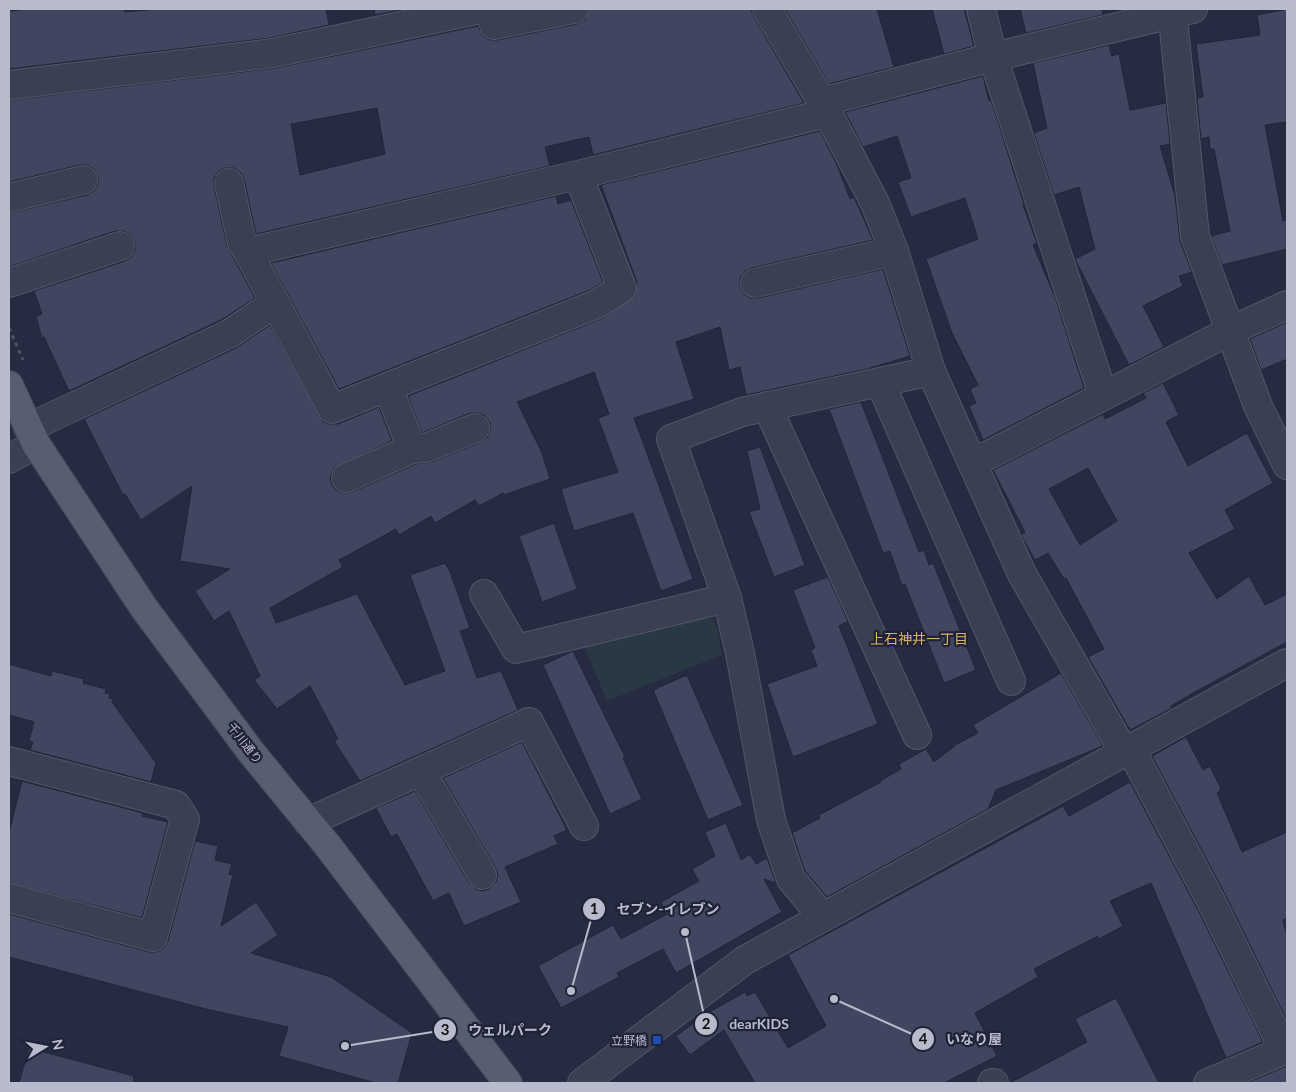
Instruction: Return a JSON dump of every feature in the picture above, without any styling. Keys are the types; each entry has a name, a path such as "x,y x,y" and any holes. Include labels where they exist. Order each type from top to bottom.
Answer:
{"main road":[{"name":"千川通り","path":"9,385 32,436 109,558 144,608 251,752 424,971 508,1083"}],"street":[{"path":"9,85 273,53 481,9"},
{"path":"490,9 494,25 574,9"},
{"path":"767,9 825,108 874,203 894,251 931,371 1022,574 1127,750 1213,905 1284,1056 1208,1083"},
{"path":"981,9 993,57 1103,395"},
{"path":"248,252 578,175 825,108 993,57 1179,10 1195,236 1258,406 1287,465"},
{"path":"229,183 242,243 332,409 596,304 622,288 578,175"},
{"path":"9,198 83,180"},
{"path":"9,284 120,246"},
{"path":"755,283 894,251"},
{"path":"9,459 32,436 229,334 275,303"},
{"path":"973,462 1230,331 1287,305"},
{"path":"822,916 791,878 771,820 740,653 727,598 671,439 742,412 931,371"},
{"path":"880,382 1011,681"},
{"path":"388,387 412,449"},
{"path":"767,406 917,735"},
{"path":"346,478 412,449 426,448 475,428"},
{"path":"484,594 516,649 727,598"},
{"path":"582,1083 745,960 822,916 1287,663"},
{"path":"308,822 530,722 584,826"},
{"path":"9,761 176,806 185,819 153,937 9,898"},
{"path":"420,771 482,875"}],"shaded area":[{"path":"705,614 710,617 716,626 722,655 607,701 583,643"}],"building":[{"path":"30,9 124,9 125,12 157,9 326,9 329,25 270,38 9,69 9,11"},
{"path":"374,9 407,9 375,15"},
{"path":"589,9 751,9 804,103 593,155 589,137 545,147 550,166 256,234 244,179 241,173 234,168 225,168 219,171 214,178 214,186 227,246 255,298 221,320 69,391 44,337 42,338 36,316 42,314 34,291 125,261 131,257 135,250 135,242 130,234 123,231 115,231 9,267 9,213 87,195 94,191 98,184 98,177 94,169 87,165 80,165 9,182 9,100 275,68 478,26 483,36 490,40 497,40 577,24 585,20","holes":["377,108 385,154 300,175 291,124"]},
{"path":"785,9 877,9 894,67 829,84"},
{"path":"932,9 964,9 974,46 944,54"},
{"path":"1020,9 1102,9 1103,15 1026,33"},
{"path":"1287,9 1287,122 1265,125 1283,221 1287,220 1287,249 1222,265 1211,236 1230,231 1214,149 1210,149 1209,137 1201,139 1197,98 1203,97 1196,44 1260,35 1257,15"},
{"path":"1109,45 1112,56 1119,54 1130,110 1166,103 1170,144 1160,146 1175,196 1180,241 1192,272 1179,276 1183,286 1143,306 1164,347 1129,365 1075,259 1095,249 1079,187 1054,195 1034,133 1047,128 1033,63"},
{"path":"983,76 989,101 991,100 1023,205 1037,243 1033,245 1055,297 1084,388 983,440 969,406 976,403 970,389 978,385 952,333 926,259 978,239 965,198 911,217 898,182 911,178 897,136 863,147 845,112"},
{"path":"820,131 837,165 850,199 854,197 873,240 752,268 745,271 740,278 740,287 744,294 750,298 758,298 883,269 910,356 867,369 746,395 740,367 729,370 720,327 676,342 694,399 634,418 693,579 661,591 633,513 574,531 561,489 618,472 598,418 609,414 594,372 517,402 542,453 550,479 504,495 503,493 479,506 475,500 435,523 431,516 399,535 396,529 339,560 343,567 270,608 276,623 357,594 405,685 445,671 410,575 445,563 450,572 470,628 460,631 477,678 501,671 518,710 360,781 334,741 338,739 310,686 277,709 254,680 260,676 229,611 214,621 195,591 230,569 180,561 192,486 141,520 125,494 123,495 84,419 236,348 270,325 323,422 338,424 379,407 392,441 334,468 330,477 332,485 336,490 344,493 352,492 416,464 432,462 487,438 490,431 490,423 484,415 470,413 422,433 408,396 603,318 635,296 637,282 601,185"},
{"path":"556,196 558,204 571,200 603,282 590,290 339,389 271,263"},
{"path":"1287,322 1287,359 1261,370 1250,339"},
{"path":"1163,383 1179,415 1166,422 1188,466 1247,433 1273,483 1225,510 1235,529 1189,553 1217,599 1249,576 1265,605 1287,594 1287,642 1130,730 1088,657 1104,649 1066,578 1064,579 1048,553 1035,560 1021,535 1025,532 993,470 1103,414 1105,419 1146,398 1143,393","holes":["1088,468 1117,521 1080,545 1049,489"]},
{"path":"861,402 919,552 924,550 929,565 933,563 976,670 944,683 905,584 902,586 890,551 883,553 829,409"},
{"path":"760,447 805,565 774,577 749,512 760,509 747,451"},
{"path":"554,523 577,589 542,602 519,536"},
{"path":"828,577 848,621 839,626 878,724 793,757 767,684 817,666 811,650 815,648 793,590"},
{"path":"573,651 625,757 623,758 642,799 610,814 543,665"},
{"path":"9,664 51,676 52,671 84,679 83,683 106,689 105,693 110,694 109,698 113,699 112,702 156,763 151,782 30,750 33,742 29,741 34,722 9,715"},
{"path":"1061,673 1103,746 996,790 988,809 827,897 805,871 792,833 820,818 819,815 881,782 901,769 899,764 926,749 934,762 957,744 978,733 973,725"},
{"path":"687,675 743,805 708,820 653,690"},
{"path":"1186,737 1203,770 1210,766 1221,789 1217,793 1242,852 1287,832 1287,918 1283,920 1287,936 1287,1021 1227,898 1152,756"},
{"path":"522,742 567,830 554,836 558,844 505,867 521,902 464,926 449,893 433,901 397,834 391,837 376,808 415,791 469,883 475,889 483,891 489,889 496,882 498,874 443,778"},
{"path":"22,781 143,813 142,816 168,822 142,918 9,883 9,833"},
{"path":"1130,782 1199,912 1263,1042 1226,1058 1151,883 1110,901 1123,926 1099,939 1098,936 1034,969 1038,977 975,1013 997,1056 944,1083 755,1083 724,1030 690,1055 676,1036 708,1013 745,992 747,996 755,992 788,1048 826,1026 788,955 1063,806 1069,816"},
{"path":"726,823 741,860 750,854 756,864 767,858 776,883 764,879 782,912 676,973 663,949 617,973 619,977 561,1008 538,966 613,925 621,939 667,914 661,902 699,881 692,869 715,856 705,832"},
{"path":"195,841 218,846 215,860 232,864 229,874 233,875 221,926 256,902 278,935 251,953 331,977 412,1033 398,1083 376,1083 279,1056 288,1027 206,1009 9,957 9,914 149,952 157,952 164,948 168,941"},
{"path":"1116,998 1159,1083 1010,1083 1087,1042 1075,1019"},
{"path":"29,1048 134,1076 133,1083 19,1083"},
{"path":"1287,1066 1287,1083 1247,1083"}],"place":[{"name":"dearKIDS","path":"685,932"},
{"name":"セブン-イレブン","path":"571,991"},
{"name":"いなり屋","path":"834,999"},
{"name":"立野橋","path":"657,1040"},
{"name":"ウェルパーク","path":"345,1046"}],"district":[{"name":"上石神井一丁目","path":"919,638"}]}
